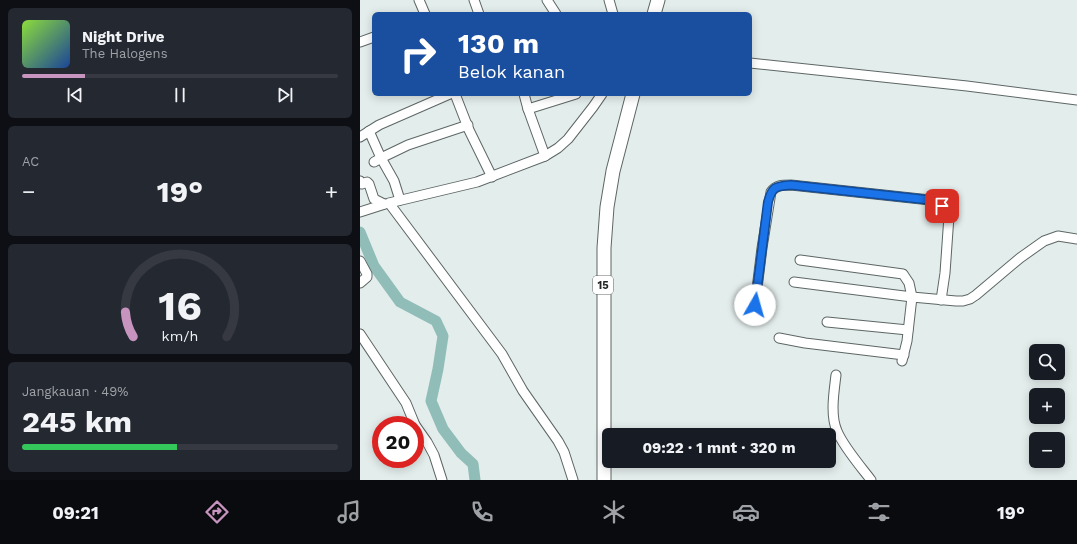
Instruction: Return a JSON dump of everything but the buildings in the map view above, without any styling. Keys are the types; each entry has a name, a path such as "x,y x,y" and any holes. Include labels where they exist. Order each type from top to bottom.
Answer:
{"highway":[{"path":"655,12 658,0"},
{"name":"15","path":"604,480 604,241 607,207 613,171 632,96"}],"street":[{"path":"419,0 422,12"},
{"path":"474,0 478,12"},
{"path":"547,0 555,12"},
{"path":"609,0 612,12"},
{"path":"360,42 372,38"},
{"path":"752,62 967,86 1077,100"},
{"path":"360,137 379,125 445,96"},
{"path":"456,96 492,177"},
{"path":"525,96 545,156"},
{"path":"528,109 570,96"},
{"path":"360,212 400,200 477,182 545,156 558,148 568,138 601,96"},
{"path":"377,160 415,143 468,125"},
{"path":"369,131 377,160 394,181 400,200"},
{"path":"360,181 362,184 367,182 369,184 374,199 387,204 502,354 523,391 558,441 564,452 573,480"},
{"path":"755,305 770,192 779,186 791,185 930,200 942,206 949,216 945,274 941,300"},
{"path":"794,282 941,300 963,301 970,299 989,285 1037,245 1051,238 1063,236 1077,239"},
{"path":"779,338 903,358 907,341 912,296 909,283 903,274 800,260"},
{"path":"360,261 367,274 367,277 360,283"},
{"path":"827,322 908,330"},
{"path":"360,334 406,404 411,416"},
{"path":"836,375 834,408 836,430 871,480"},
{"path":"424,438 434,456 442,480"}],"waterway":[{"path":"360,232 374,266 400,302 436,321 443,336 431,401 443,429 461,453 473,464 475,480"}],"route":[{"path":"755,305 768,202 770,192 774,188 791,185 860,192 930,200 942,206"}]}
